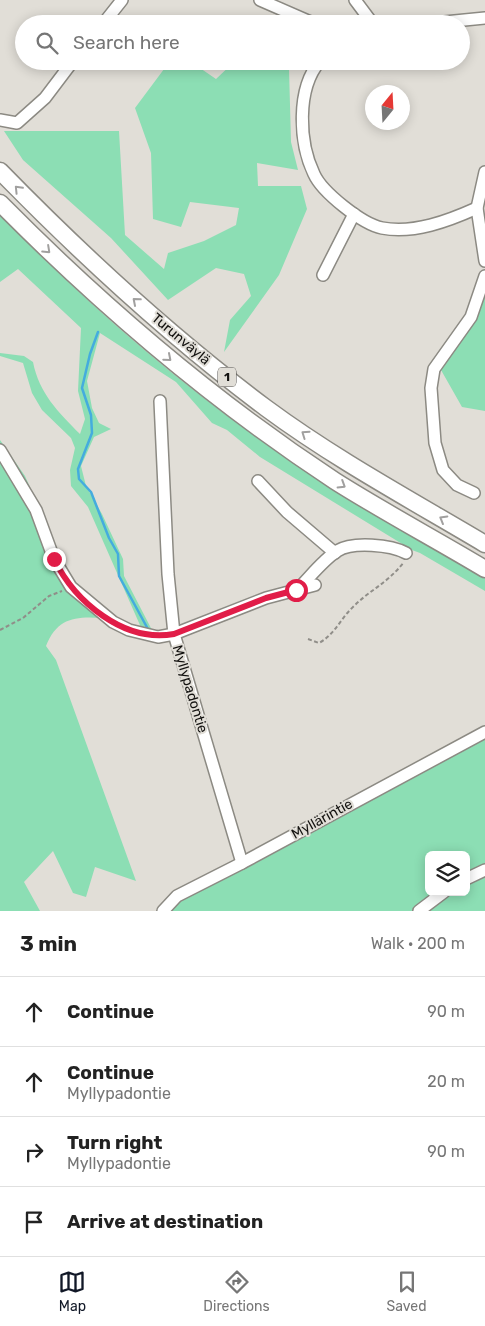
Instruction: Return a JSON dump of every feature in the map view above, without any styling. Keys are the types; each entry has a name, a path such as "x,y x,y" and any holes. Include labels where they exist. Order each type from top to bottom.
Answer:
{"highway":[{"name":"Turunväylä","path":"0,171 54,227 186,345 267,408 341,459 485,544"},
{"name":"Turunväylä","path":"0,203 40,243 174,363 258,428 393,517 485,570"}],"street":[{"path":"110,15 122,0"},
{"path":"260,0 294,15"},
{"path":"355,0 366,15"},
{"path":"470,19 485,18"},
{"path":"0,120 5,123 17,124 45,98 66,70"},
{"path":"314,70 305,97 304,139 308,158 315,176 354,214 380,227 395,229 440,223 477,208"},
{"path":"485,172 477,208 485,261"},
{"path":"323,275 354,214"},
{"path":"474,493 457,485 443,470 435,443 431,388 434,369 471,317 485,276"},
{"path":"160,401 168,574 174,634 266,598 315,585"},
{"name":"Myllypadontie","path":"0,450 36,510 54,559 71,586 113,622 129,630 158,637 174,634 242,863"},
{"path":"258,481 287,512 335,553"},
{"path":"296,590 335,553 348,547 389,546 406,553"},
{"name":"Myllärintie","path":"163,911 177,896 485,732"},
{"path":"470,877 485,870"},
{"path":"419,911 439,896"}],"path":[{"path":"308,639 319,642 326,639 351,609 392,578 406,559 406,553"},
{"path":"0,630 23,618 50,596 71,586"}],"green space":[{"path":"163,70 203,70 216,79 226,70 289,70 291,142 298,170 257,163 258,186 301,186 307,209 279,275 224,352 230,320 251,296 244,274 216,268 168,300 111,238 23,160 4,131 119,131 125,235 164,269 168,253 204,241 236,225 239,208 190,202 181,227 153,219 151,153 135,108"},
{"path":"0,213 35,250 110,320 188,386 270,447 333,489 485,577 485,591 412,550 260,457 227,430 212,423 176,382 100,333 87,381 92,408 99,423 111,429 94,437 81,466 86,486 102,514 123,559 124,576 153,632 143,632 88,507 71,486 70,470 75,448 71,438 42,410 32,393 23,363 0,356 0,353 24,356 33,362 40,383 50,401 80,434 85,419 78,391 81,328 18,269 0,282"},
{"path":"485,295 485,411 462,407 441,370 478,316"},
{"path":"0,440 25,476 64,572 103,618 76,619 61,624 50,637 46,646 56,660 136,881 95,867 86,897 73,893 53,851 24,882 40,911 0,911"},
{"path":"485,735 485,911 168,911 181,899"}],"waterway":[{"path":"98,332 90,354 82,388 91,415 92,433 78,469 79,479 91,492 109,538 118,554 119,576 149,631"}],"route":[{"path":"54,559 63,577 80,596 113,622 144,635 158,637 174,634 266,598 296,590"}]}
